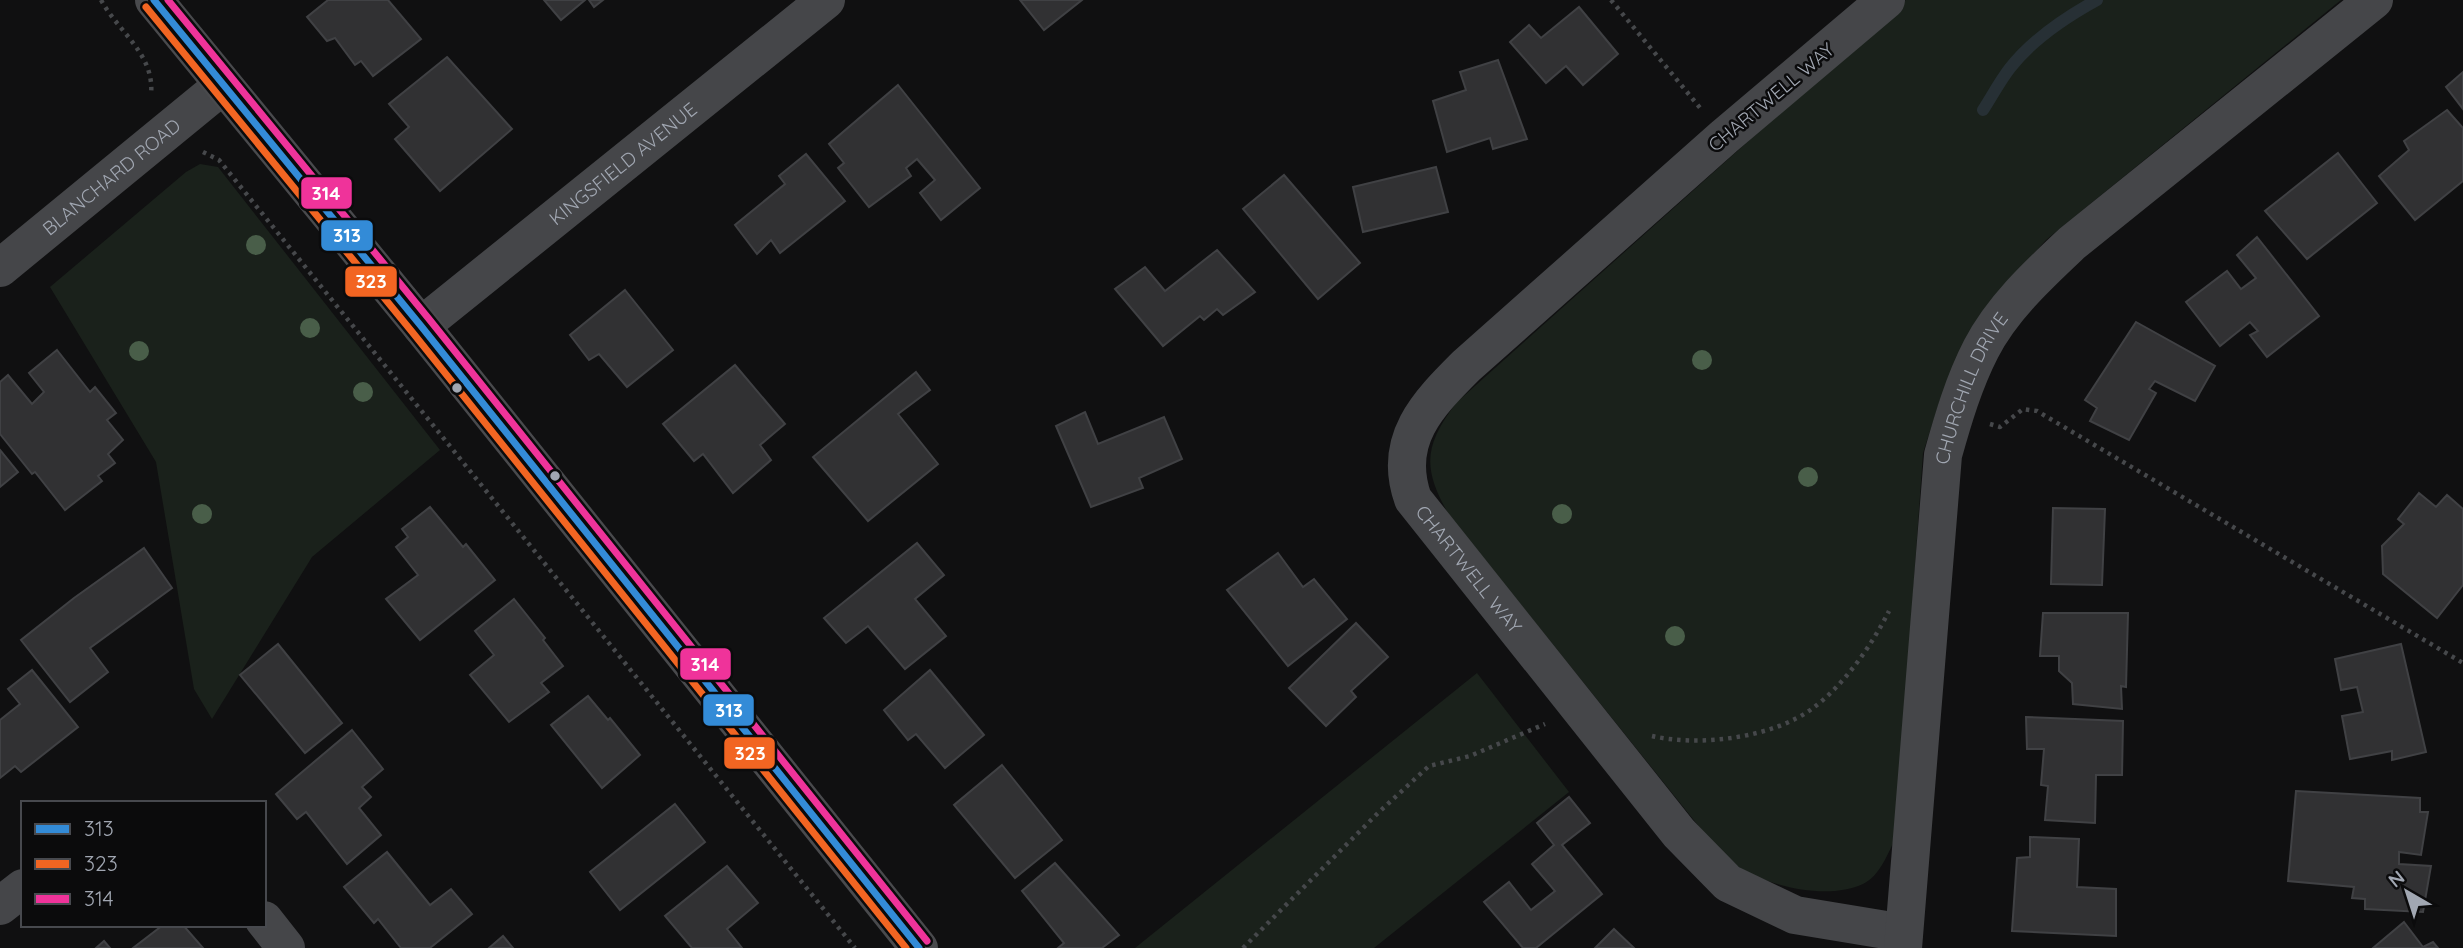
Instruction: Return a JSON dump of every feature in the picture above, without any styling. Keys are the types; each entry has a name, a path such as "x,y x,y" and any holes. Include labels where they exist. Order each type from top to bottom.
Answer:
{"main road":[{"path":"153,0 421,326 919,948"}],"street":[{"name":"KINGSFIELD AVENUE","path":"421,326 826,0"},
{"name":"CHARTWELL WAY","path":"1886,0 1724,137 1466,366 1432,400 1411,438 1406,479 1412,499 1679,833 1728,883 1795,915 1904,941"},
{"name":"CHURCHILL DRIVE","path":"1904,941 1943,455 1957,410 1982,347 2035,278 2072,243 2374,0"},
{"name":"BLANCHARD ROAD","path":"0,268 222,86"},
{"path":"0,906 21,890"},
{"path":"266,923 286,948"}],"path":[{"path":"101,0 140,50 149,68 152,83 151,97 145,111 182,160 200,151 219,160 855,948"},
{"path":"1611,0 1724,137"},
{"path":"1957,410 2000,427 2023,409 2037,411 2463,663"},
{"path":"1642,732 1683,741 1714,741 1789,722 1813,708 1834,689 1859,658 1891,608"},
{"path":"1243,948 1429,766 1469,756 1580,709"}],"shaded area":[{"path":"1906,0 2341,0 2046,240 2004,287 1940,400 1923,453 1896,836 1883,863 1869,880 1848,889 1814,891 1761,878 1733,863 1713,844 1449,515 1434,484 1430,458 1438,432 1456,403"},
{"path":"200,164 218,167 440,450 312,557 212,719 194,689 156,462 50,287 186,172"},
{"path":"1477,673 1569,792 1374,948 1135,948"}],"building":[{"path":"328,0 388,0 421,39 373,76 361,61 355,65 335,38 327,41 307,17"},
{"path":"544,0 585,0 561,20"},
{"path":"589,0 603,0 594,7"},
{"path":"1020,0 1082,0 1044,30"},
{"path":"1579,7 1618,54 1583,85 1566,66 1546,83 1510,42 1529,25 1541,38"},
{"path":"447,57 512,129 440,191 395,139 409,127 389,104"},
{"path":"1498,60 1527,139 1493,149 1490,138 1447,152 1433,101 1466,90 1460,72"},
{"path":"2463,72 2463,109 2446,87"},
{"path":"898,85 980,188 941,220 920,193 935,180 917,159 906,168 911,176 869,207 838,168 844,163 829,144"},
{"path":"2447,110 2463,128 2463,181 2415,220 2379,176 2409,150 2404,141"},
{"path":"2338,153 2377,203 2307,259 2265,211"},
{"path":"806,154 845,201 780,253 771,240 757,254 735,225 785,184 779,176"},
{"path":"1436,167 1448,212 1363,232 1353,187"},
{"path":"1284,175 1360,263 1318,299 1243,209"},
{"path":"2257,237 2319,316 2267,357 2250,335 2258,331 2250,322 2220,346 2186,302 2227,271 2241,289 2256,278 2237,255"},
{"path":"1217,250 1255,292 1223,315 1217,309 1204,320 1200,316 1163,346 1115,289 1145,267 1165,291"},
{"path":"625,290 673,350 627,387 599,354 589,360 570,335"},
{"path":"2136,322 2215,366 2195,401 2155,381 2149,389 2156,393 2129,440 2090,421 2097,408 2085,400"},
{"path":"57,350 90,392 95,387 116,413 107,420 123,440 108,454 115,463 98,476 102,481 65,510 0,434 0,382 8,375 32,404 44,392 29,373"},
{"path":"735,365 785,424 760,445 771,460 733,493 703,454 694,461 663,424"},
{"path":"916,372 930,390 898,414 938,464 868,521 813,457"},
{"path":"1085,412 1098,444 1164,417 1182,459 1139,478 1143,488 1091,507 1056,426"},
{"path":"0,450 18,472 0,487"},
{"path":"2419,493 2436,507 2447,495 2463,509 2463,585 2437,618 2383,574 2382,546 2404,524 2398,519"},
{"path":"430,507 463,547 466,544 495,580 420,640 386,599 418,575 396,547 408,537 402,529"},
{"path":"2053,508 2105,509 2102,585 2051,584"},
{"path":"917,543 944,575 915,599 946,636 905,669 868,626 846,643 824,618"},
{"path":"144,548 172,588 90,648 108,672 70,702 21,640"},
{"path":"1278,553 1303,587 1314,579 1347,619 1288,666 1227,590"},
{"path":"514,599 563,666 541,683 549,692 509,722 470,675 494,655 475,631"},
{"path":"2043,613 2128,613 2126,687 2121,686 2122,709 2073,704 2072,683 2059,671 2059,656 2040,656"},
{"path":"1356,623 1388,657 1351,691 1356,697 1326,726 1289,688"},
{"path":"278,644 342,723 305,753 240,675"},
{"path":"2401,644 2426,752 2392,760 2392,751 2350,759 2342,716 2363,712 2357,687 2341,690 2335,659"},
{"path":"32,670 78,727 21,772 15,766 0,778 0,720 20,704 8,689"},
{"path":"930,670 984,735 945,768 916,734 908,740 884,710"},
{"path":"588,696 640,755 602,788 551,725"},
{"path":"2026,717 2123,721 2122,775 2096,775 2095,823 2045,820 2048,786 2041,785 2044,749 2027,749"},
{"path":"352,730 383,769 362,787 371,797 359,808 381,835 347,864 306,812 297,819 276,794"},
{"path":"1002,765 1062,840 1015,878 954,805"},
{"path":"2296,791 2420,798 2420,812 2428,812 2421,855 2399,852 2399,864 2431,866 2423,912 2365,909 2365,899 2352,898 2354,887 2288,881"},
{"path":"1569,797 1590,823 1562,845 1602,894 1536,948 1523,948 1484,902 1509,882 1531,910 1555,891 1532,864 1554,845 1537,823"},
{"path":"675,804 705,842 620,910 590,872"},
{"path":"2030,837 2079,839 2077,887 2116,889 2116,936 2012,931 2017,858 2030,857"},
{"path":"387,852 430,905 451,889 472,914 430,948 401,948 378,919 374,923 344,887"},
{"path":"1055,863 1119,935 1102,948 1058,948 1064,943 1022,891"},
{"path":"727,866 758,903 727,929 742,948 692,948 665,916"},
{"path":"2404,922 2423,947 2433,942 2438,948 2373,948"},
{"path":"160,927 185,927 203,948 133,948"},
{"path":"1614,929 1634,948 1595,948"},
{"path":"503,936 513,948 489,948"},
{"path":"104,941 110,948 96,948"}],"waterway":[{"path":"1983,110 2006,73 2029,48 2062,22 2097,0"}],"transit line":[{"name":"313","path":"154,0 421,326 919,948"},
{"name":"314","path":"168,0 429,319 927,941"},
{"name":"323","path":"146,7 413,333 906,948"}]}
